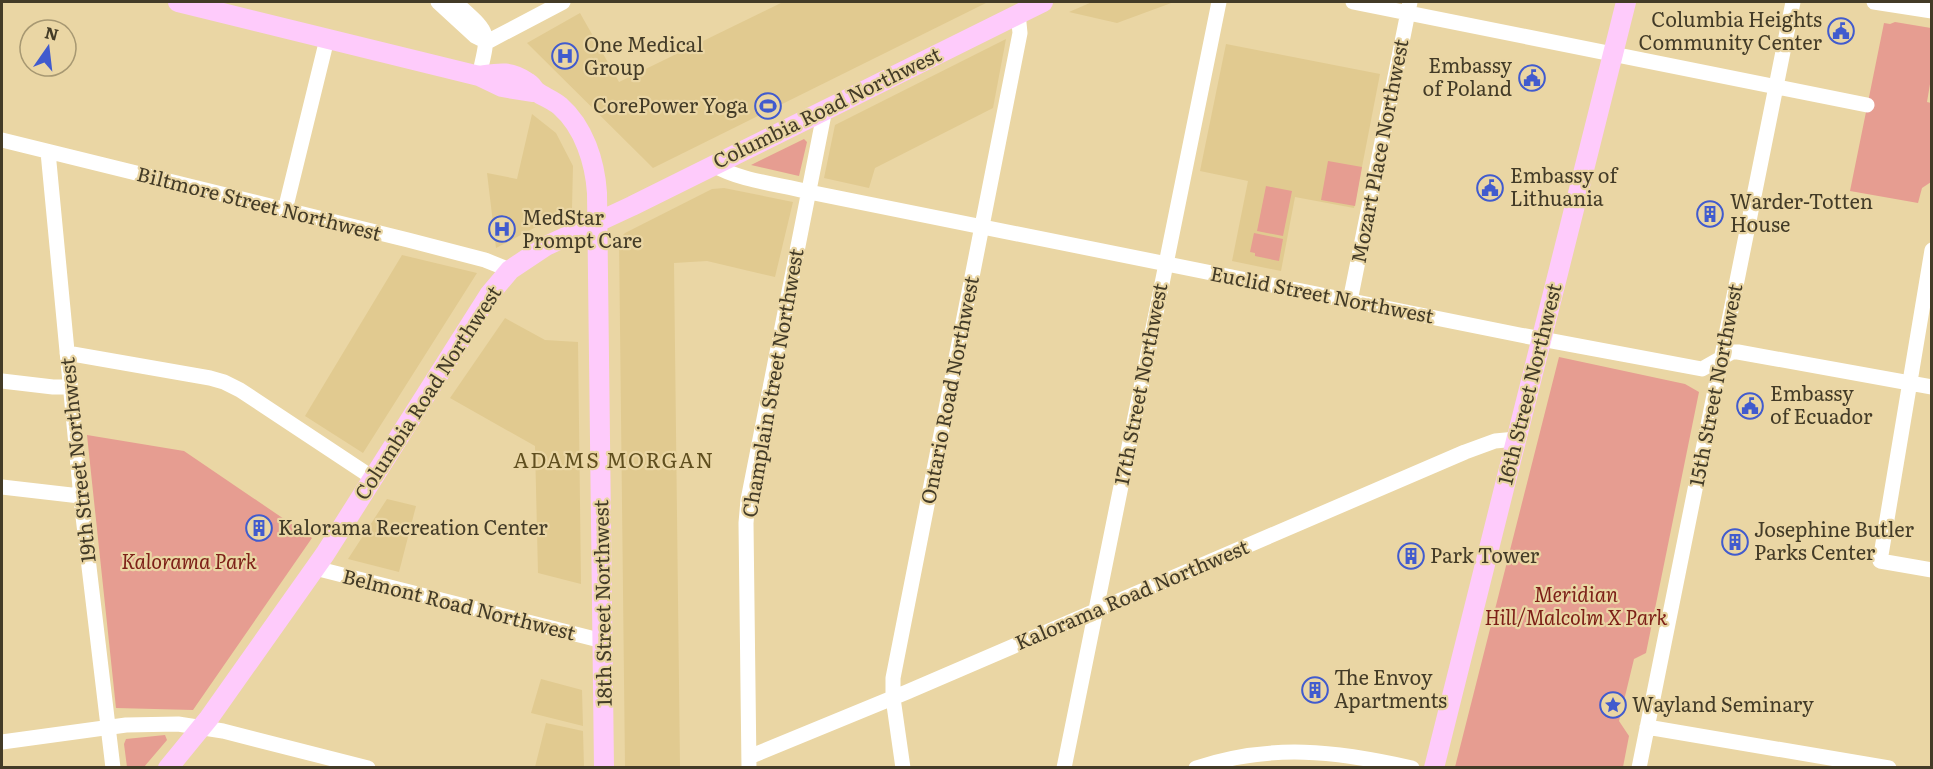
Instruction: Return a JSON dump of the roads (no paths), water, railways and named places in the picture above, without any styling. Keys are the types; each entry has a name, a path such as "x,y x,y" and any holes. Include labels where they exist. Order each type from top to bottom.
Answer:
{"main road":[{"path":"178,2 479,76"},
{"name":"Columbia Road Northwest","path":"168,768 202,727 315,568 489,295 510,270 546,246 1043,2"},
{"name":"16th Street Northwest","path":"1434,768 1626,2"},
{"name":"18th Street Northwest","path":"479,76 502,87 527,92 536,91 566,111 583,138 595,176 598,222 604,768"}],"street":[{"path":"438,2 475,36 487,42"},
{"path":"455,2 483,27 487,42 479,76"},
{"path":"487,42 563,2"},
{"name":"17th Street Northwest","path":"1064,768 1219,2"},
{"path":"1353,2 1409,7 1613,54 1867,105"},
{"name":"15th Street Northwest","path":"1639,768 1792,2"},
{"path":"1874,2 1932,11"},
{"name":"Mozart Place Northwest","path":"1350,301 1409,7"},
{"name":"Ontario Road Northwest","path":"903,768 893,698 893,678 1020,33 1018,14"},
{"path":"285,210 327,39"},
{"name":"Champlain Street Northwest","path":"749,762 746,523 748,500 825,109"},
{"name":"Biltmore Street Northwest","path":"3,139 485,260 510,270"},
{"name":"19th Street Northwest","path":"48,152 80,496 113,768"},
{"name":"Euclid Street Northwest","path":"713,165 740,176 809,192 1702,369 1732,352 1738,352 1932,387"},
{"path":"1932,250 1881,557 1932,570"},
{"path":"67,353 225,382 373,478"},
{"path":"2,381 69,387"},
{"name":"Kalorama Road Northwest","path":"749,762 1465,452 1495,441 1516,439"},
{"path":"2,487 80,496"},
{"name":"Belmont Road Northwest","path":"315,568 603,641"},
{"path":"2,742 151,724 202,727 369,768"},
{"path":"1647,727 1889,768"},
{"path":"1197,768 1249,755 1295,751 1345,754 1412,768"}],"place":[{"name":"Columbia Heights Community Center","path":"1841,31"},
{"name":"One Medical Group","path":"565,56"},
{"name":"Embassy of Poland","path":"1532,78"},
{"name":"CorePower Yoga","path":"768,106"},
{"name":"Embassy of Lithuania","path":"1490,188"},
{"name":"Warder-Totten House","path":"1710,214"},
{"name":"MedStar Prompt Care","path":"502,229"},
{"name":"Embassy of Ecuador","path":"1750,406"},
{"name":"Kalorama Recreation Center","path":"259,528"},
{"name":"Josephine Butler Parks Center","path":"1735,542"},
{"name":"Park Tower","path":"1411,556"},
{"name":"The Envoy Apartments","path":"1315,690"},
{"name":"Wayland Seminary","path":"1613,705"}],"district":[{"name":"ADAMS MORGAN","path":"614,461"}],"park label":[{"name":"Kalorama Park","path":"189,562"},
{"name":"Meridian Hill/Malcolm X Park","path":"1576,606"}]}
